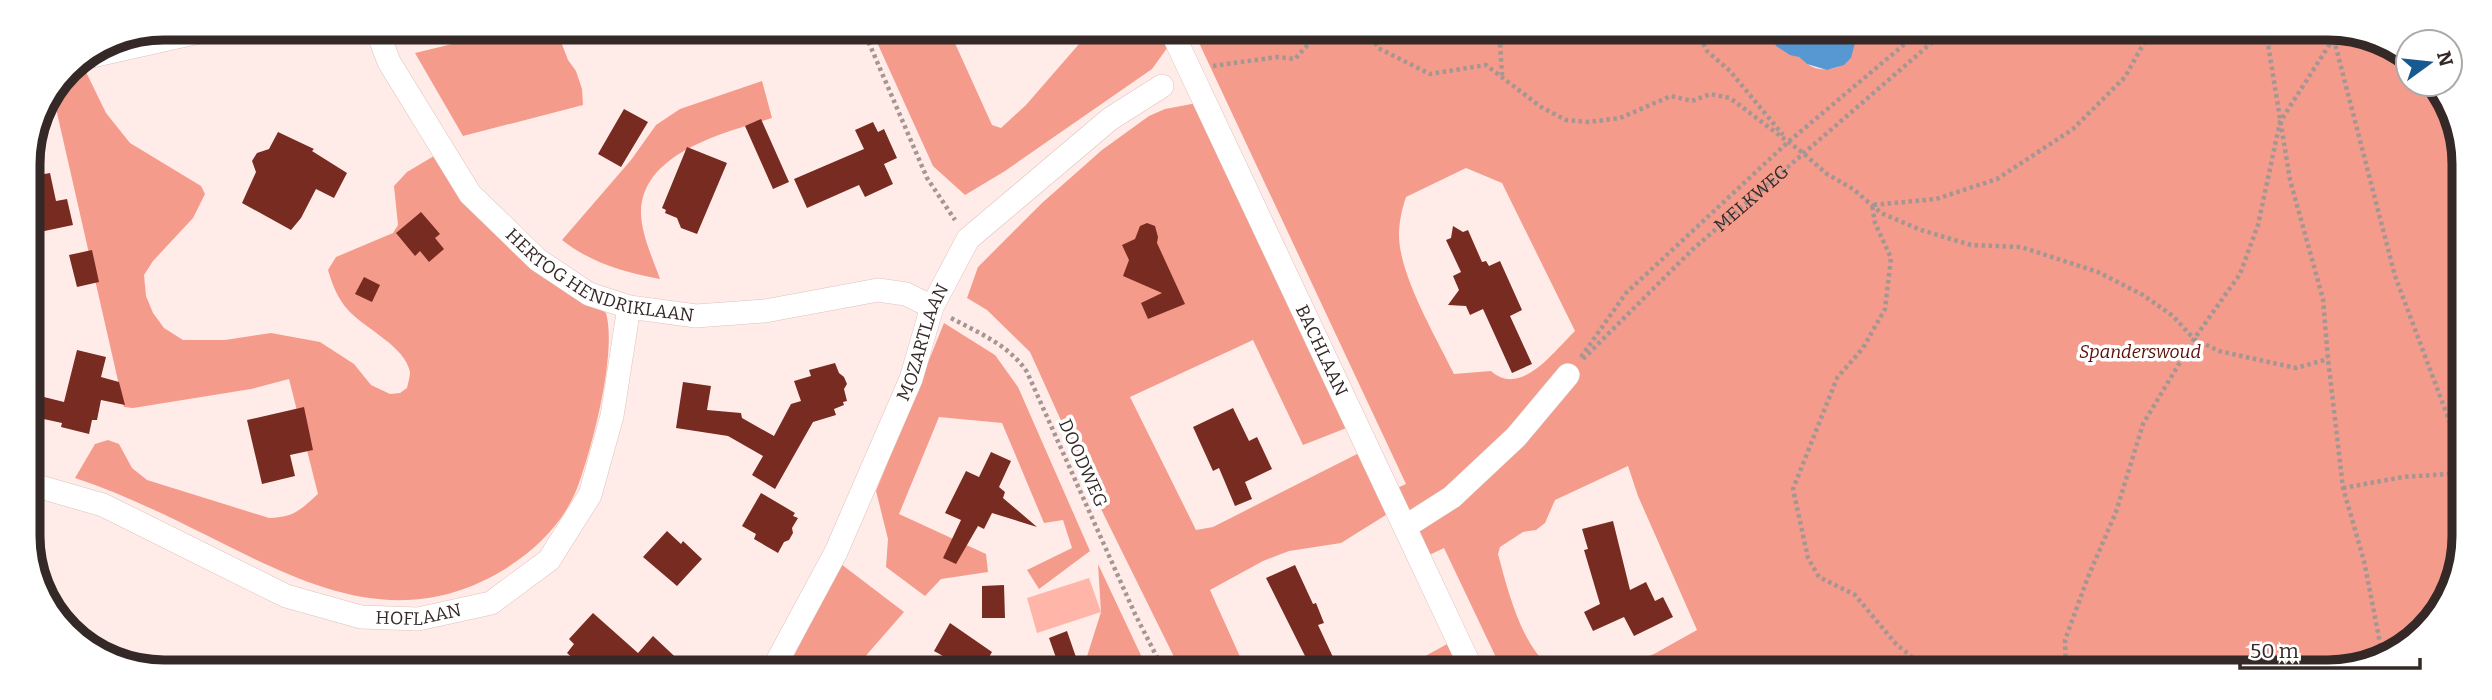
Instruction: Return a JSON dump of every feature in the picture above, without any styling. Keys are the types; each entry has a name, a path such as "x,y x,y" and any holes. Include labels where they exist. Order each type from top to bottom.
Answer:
{"street":[{"path":"115,51 162,40"},
{"name":"HERTOG HENDRIKLAAN","path":"381,40 390,62 470,194 538,260 589,295 629,306 696,316 765,311 878,290 906,294 932,307"},
{"name":"BACHLAAN","path":"1176,40 1467,659"},
{"name":"MOZARTLAAN","path":"778,660 836,552 911,379 932,307 968,239 1110,119 1162,86"},
{"name":"HOFLAAN","path":"40,488 103,505 286,596 361,617 418,619 491,603 549,560 590,495 612,416 629,306"},
{"path":"1405,527 1452,497 1507,446 1568,375"}],"path":[{"path":"868,40 927,178 968,239"},
{"path":"1190,71 1277,57 1295,59 1312,40"},
{"path":"1374,40 1378,47 1430,75 1486,65 1541,107 1566,120 1589,122 1620,118 1671,96 1692,101 1710,94 1730,97 1827,174 1853,189 1881,212 1921,230 1971,245 2021,247 2098,272 2153,302 2173,316 2194,338 2219,351 2296,368 2328,359"},
{"path":"1500,40 1502,76"},
{"path":"1702,40 1707,51 1730,71 1788,142"},
{"name":"MELKWEG","path":"1568,375 1626,293 1788,142 1909,40"},
{"name":"MELKWEG","path":"1568,375 1693,249 1935,40"},
{"path":"1872,205 1936,199 1997,179 2073,129 2125,77 2146,40"},
{"path":"2267,40 2290,180 2323,299 2343,488 2364,561 2381,647"},
{"path":"2066,659 2065,640 2116,512 2143,424 2194,338 2240,274 2258,225 2280,122 2332,41"},
{"path":"2333,41 2395,276 2452,428"},
{"path":"1872,205 1875,223 1891,258 1885,309 1863,348 1837,377 1793,489 1808,558 1819,576 1855,596 1896,643 1915,659"},
{"name":"DOODWEG","path":"932,307 1003,347 1017,358 1027,372 1135,614 1158,660"},
{"path":"2343,488 2403,477 2452,474"}],"shaded area":[{"path":"1089,578 1101,612 1037,633 1027,598"}],"green space":[{"path":"469,40 560,40 568,60 576,71 582,89 583,105 463,136 415,53"},
{"path":"876,40 954,40 992,125 1001,128 1026,105 1083,40 1168,40 1170,44 1152,69 1005,171 965,195 933,166"},
{"name":"Spanderswoud","path":"1198,40 1774,40 1783,50 1806,63 1818,69 1829,69 1851,58 1852,40 2328,40 2368,47 2390,57 2394,60 2394,98 2433,98 2439,109 2451,148 2452,164 2451,552 2439,591 2421,618 2397,639 2375,650 2336,659 1641,659 1697,630 1638,496 1628,466 1555,500 1545,523 1536,530 1523,532 1500,547 1498,554 1518,618 1542,659 1497,659 1444,548 1425,557 1393,490 1406,484","holes":["1466,168 1502,183 1575,331 1536,369 1514,379 1502,378 1491,371 1454,374 1420,306 1405,268 1399,235 1406,197"]},
{"path":"86,72 106,113 130,143 201,186 205,194 193,218 153,261 144,275 146,296 153,313 164,328 183,340 225,340 271,333 320,342 354,364 371,385 390,394 400,393 407,388 410,372 401,354 348,310 336,291 328,270 336,257 393,233 398,225 394,186 407,172 439,153 552,277 606,313 609,330 606,374 585,466 566,511 537,545 500,572 461,590 423,599 386,600 314,584 278,570 142,504 75,478 95,444 108,440 119,444 132,468 147,480 269,518 296,512 318,494 289,379 251,389 133,408 124,407 55,105 80,73"},
{"path":"762,81 772,118 732,130 690,148 655,174 645,191 641,212 643,229 660,279 608,265 584,255 562,240 631,160 656,125 680,109"},
{"path":"1197,103 1349,427 1303,445 1253,340 1130,397 1196,530 1213,527 1361,452 1389,513 1341,543 1289,551 1263,561 1210,590 1241,660 1175,660 1101,509 1030,352 987,310 967,298 978,267 1042,203 1102,150 1149,116 1165,109"},
{"path":"944,323 995,355 1018,387 1090,551 1039,589 1027,570 1072,548 1063,520 1044,523 1002,423 939,417 899,514 986,554 988,572 941,579 925,596 886,567 888,539 876,491"},
{"path":"841,564 904,612 862,660 792,660"},
{"path":"1098,564 1143,660 1086,660 1101,612"},
{"path":"1449,643 1457,659 1419,659"}],"water":[{"path":"1774,40 1854,40 1855,43 1851,58 1844,65 1827,70 1807,64 1776,46"}],"building":[{"path":"624,109 648,122 621,167 598,154"},
{"path":"761,119 789,182 773,189 745,126"},
{"path":"873,122 878,132 884,129 897,158 884,164 893,184 865,197 859,185 807,208 794,179 864,149 855,130"},
{"path":"278,132 314,149 312,151 347,173 334,198 316,189 301,218 291,230 242,203 256,172 252,161 257,153 269,149"},
{"path":"687,147 727,163 697,234 681,228 677,218 665,213 666,210 662,208"},
{"path":"50,173 56,201 67,199 73,225 41,232 41,175"},
{"path":"421,212 440,234 435,238 444,249 429,262 420,251 415,256 396,233"},
{"path":"1147,223 1155,226 1157,243 1185,304 1148,319 1141,303 1162,293 1123,276 1129,260 1122,245 1135,239 1140,226"},
{"path":"1453,226 1463,232 1468,230 1482,262 1486,261 1489,266 1500,261 1522,310 1510,316 1532,364 1512,373 1483,309 1470,315 1466,306 1448,305 1459,290 1453,276 1461,272 1446,240 1451,238"},
{"path":"92,250 99,282 77,287 69,255"},
{"path":"364,277 380,285 372,302 355,294"},
{"path":"77,350 106,357 101,377 119,382 125,405 101,400 97,420 92,420 89,434 61,427 62,423 40,418 44,397 64,402"},
{"path":"835,363 847,384 844,389 847,401 834,409 836,415 813,422 775,489 752,475 763,456 728,436 676,428 683,382 711,386 707,410 741,413 742,418 774,436 791,404 801,401 794,381 811,376 809,370"},
{"path":"304,407 313,450 290,455 295,476 262,484 247,420"},
{"path":"1233,408 1249,441 1257,437 1272,469 1245,482 1252,499 1235,506 1219,468 1213,471 1193,427"},
{"path":"991,452 1011,461 999,487 1005,492 1003,498 1037,527 992,513 984,529 978,526 956,564 943,558 961,520 945,513 966,471 979,477"},
{"path":"761,493 795,513 793,516 798,518 789,540 784,542 778,553 754,539 756,534 742,526"},
{"path":"1613,521 1630,590 1646,582 1655,601 1663,597 1673,617 1634,636 1624,617 1593,631 1584,612 1600,604 1584,550 1588,549 1582,529"},
{"path":"667,531 681,544 683,541 702,559 677,586 643,557"},
{"path":"1295,565 1313,604 1316,603 1324,623 1318,625 1334,659 1307,659 1266,578"},
{"path":"1004,585 1005,618 982,618 982,586"},
{"path":"593,613 638,653 653,636 678,660 575,660 567,653 574,644 569,639"},
{"path":"950,623 992,652 988,660 942,660 943,656 934,651"},
{"path":"1067,631 1077,660 1057,660 1049,638"}]}
